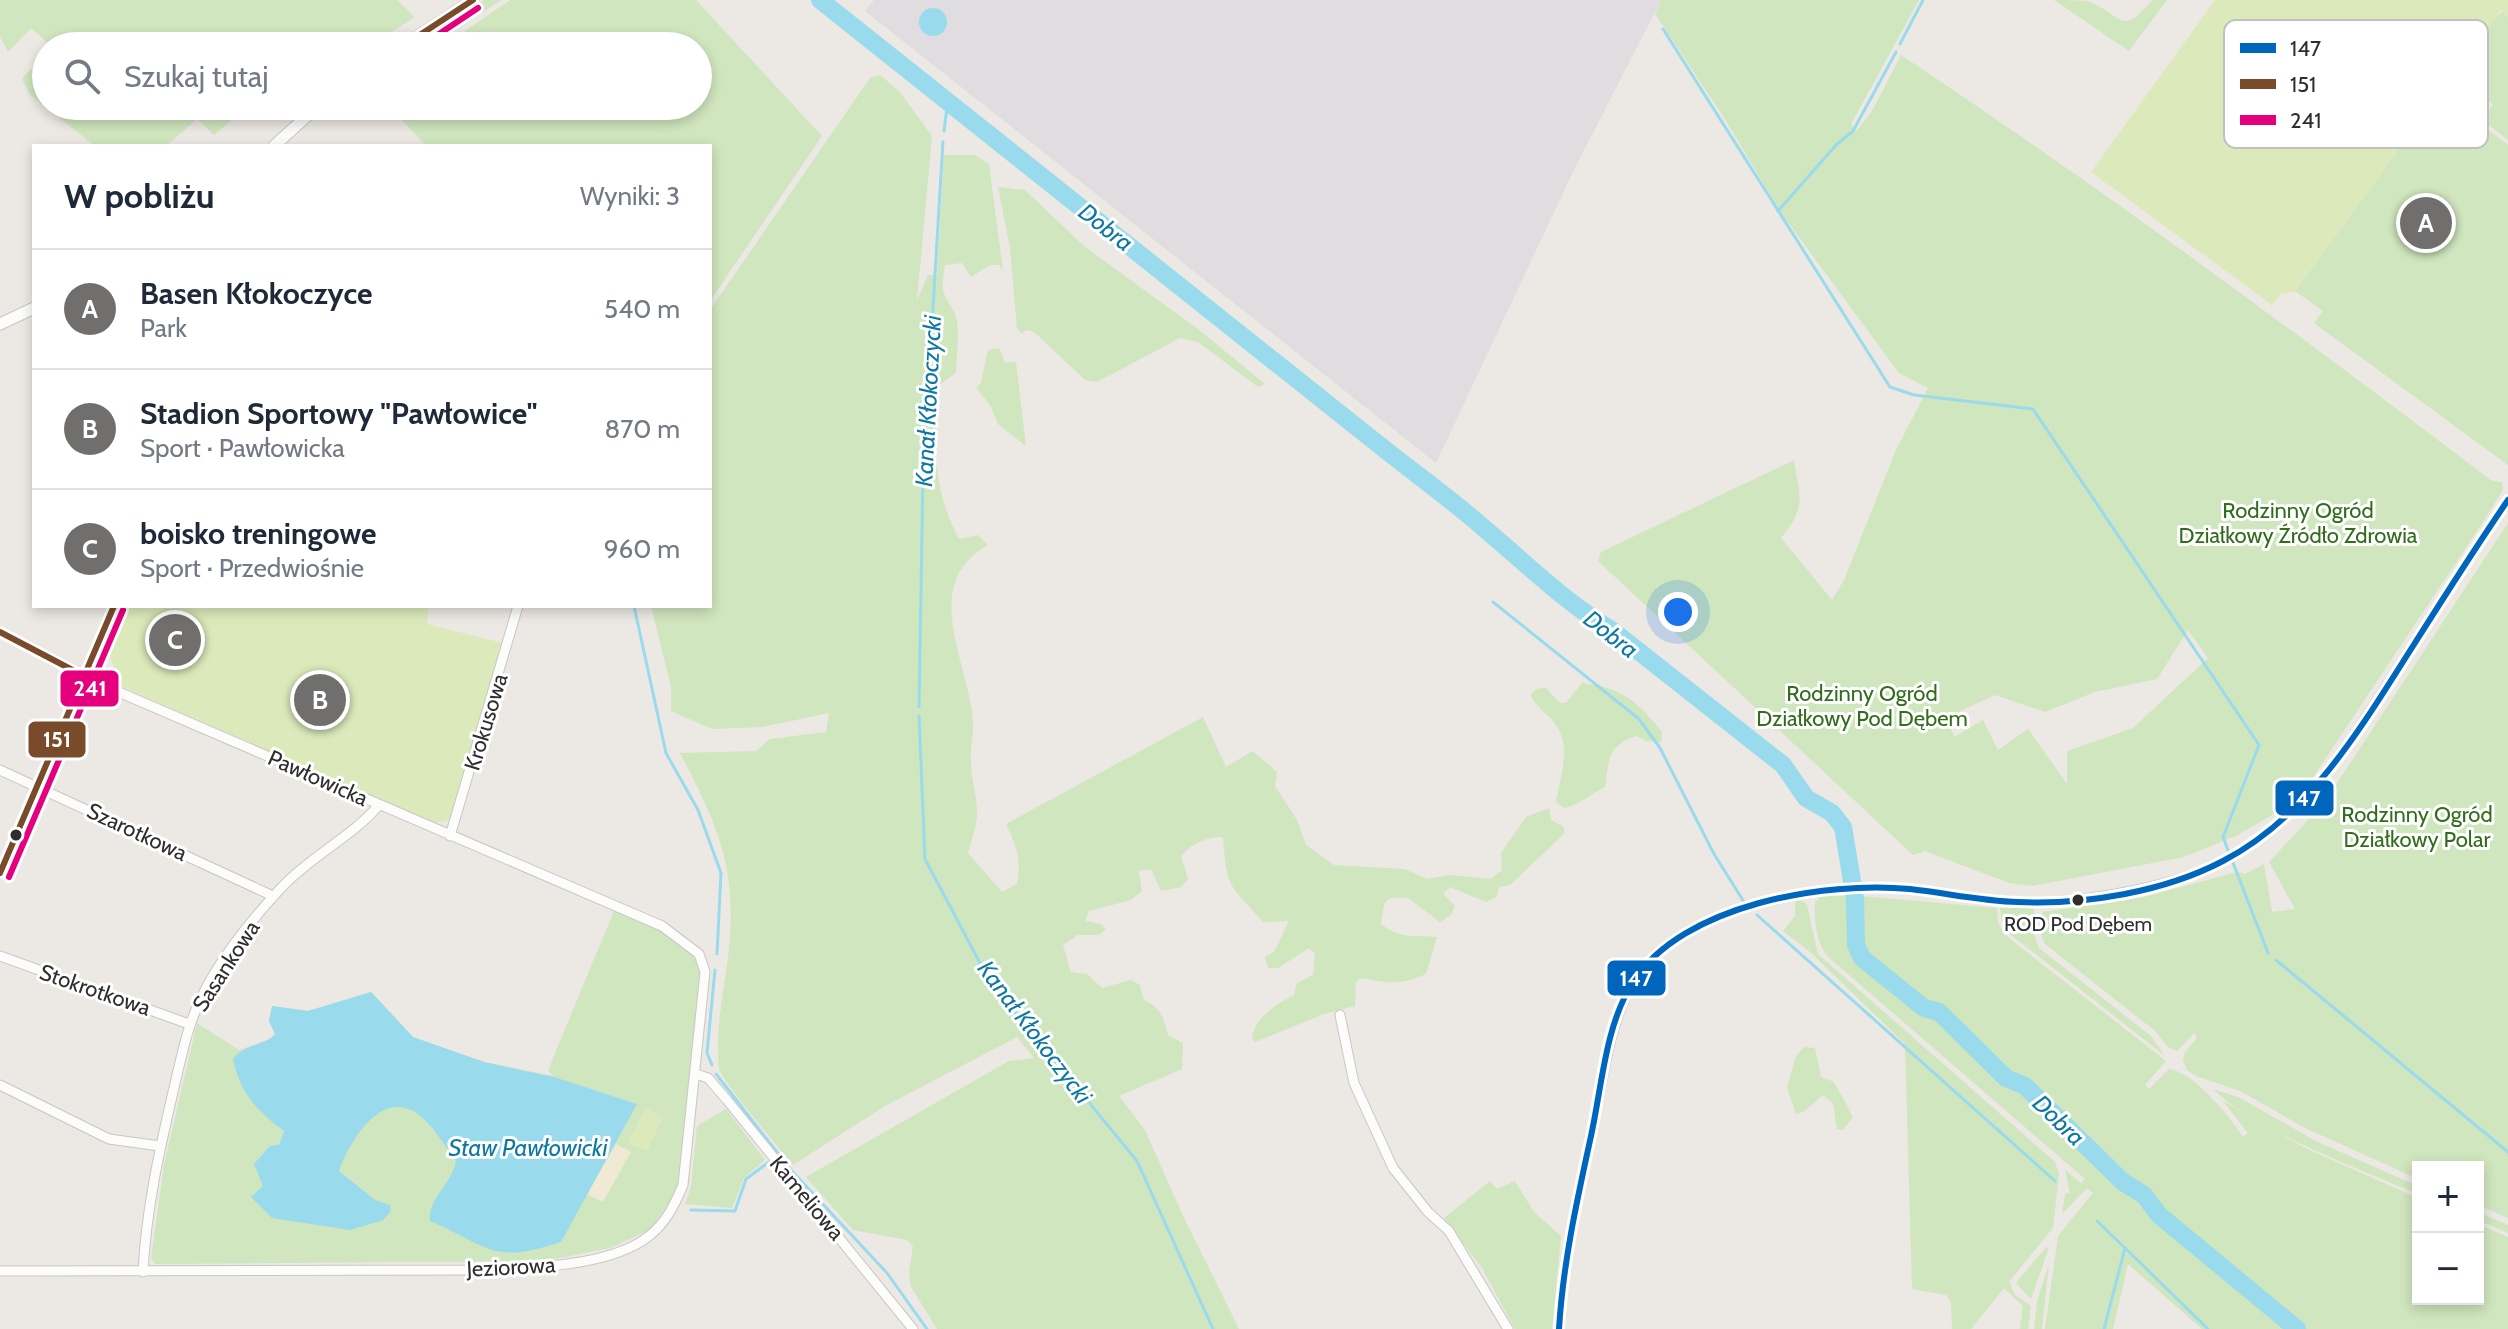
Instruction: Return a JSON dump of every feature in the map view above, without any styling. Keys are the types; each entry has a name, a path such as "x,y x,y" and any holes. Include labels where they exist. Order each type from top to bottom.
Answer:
{"street":[{"path":"424,32 473,0"},
{"path":"276,144 303,120"},
{"path":"0,324 32,309"},
{"path":"1559,1329 1568,1247 1614,1033 1633,982 1660,950 1681,934 1770,902 1833,889 1866,887 2038,903 2173,882 2241,852 2320,785 2508,500"},
{"path":"0,873 113,608"},
{"name":"Krokusowa","path":"450,836 517,608"},
{"name":"Pawłowicka","path":"0,632 84,676 640,916"},
{"name":"Szarotkowa","path":"0,770 273,896"},
{"name":"Sasankowa","path":"143,1272 147,1214 160,1146 189,1024 211,980 273,896 321,852 365,822 379,805"},
{"name":"Jeziorowa","path":"0,1271 543,1267 595,1257 637,1244 651,1236 671,1212 683,1185 696,1074 704,964 683,940 640,916"},
{"name":"Stokrotkowa","path":"0,956 189,1024"},
{"path":"1340,1015 1354,1083 1393,1168 1428,1212 1449,1231 1508,1329"},
{"name":"Kameliowa","path":"696,1074 708,1078 727,1100 913,1329"},
{"path":"0,1085 109,1139 160,1146"}],"shaded area":[{"path":"874,0 1661,0 1572,174 1436,463 865,11"}],"green space":[{"path":"0,0 397,0 415,17 392,32 35,32 31,28 8,52 0,37"},
{"path":"484,0 501,0 454,32 435,32"},
{"path":"510,0 696,0 822,136 712,298 712,144 424,144 402,120 712,120 712,32 463,32"},
{"path":"1661,0 1919,0 1851,124 1856,131 1872,111 1901,55 2200,264 2492,481 2502,482 2503,490 2481,525 2312,779 2274,814 2238,835 2184,857 2032,886 2009,883 1925,851 1913,855 1598,561 1601,552 1794,460 1800,502 1795,518 1781,538 1832,600 1844,580 1896,450 1928,388 1899,373 1779,210 1725,119 1655,14","holes":["2188,630 2208,658 2133,728 2067,751 2067,784 2028,729 1998,750 1983,720 1954,737 1948,717 1995,695 2045,712 2095,692 2157,679"]},
{"path":"2054,0 2091,2 2128,21 2152,0 2167,0 2129,51"},
{"path":"2215,0 2508,0 2508,20 2502,9 2488,28 2488,20 2224,20 2224,148 2400,148 2295,291 2280,294 2272,305 2091,172"},
{"path":"2505,10 2508,13 2508,140 2488,124 2488,112 2493,104 2488,100 2488,28"},
{"path":"32,68 32,97 30,95 22,79"},
{"path":"880,75 900,92 932,136 917,300 928,275 937,275 944,155 975,155 989,164 1003,271 999,265 990,265 971,277 962,263 945,265 943,288 957,320 958,343 956,373 939,385 936,445 939,483 959,539 978,535 988,545 967,561 956,580 952,602 957,649 973,719 971,762 977,817 968,853 1002,892 1017,884 1019,867 1006,824 1203,717 1226,767 1253,751 1277,772 1275,786 1297,820 1306,845 1334,865 1405,869 1427,879 1449,875 1491,879 1502,870 1501,853 1526,817 1549,808 1551,820 1563,826 1565,833 1510,885 1499,887 1497,897 1486,902 1450,887 1443,894 1455,906 1451,915 1440,922 1408,898 1390,898 1384,904 1381,924 1388,929 1407,935 1437,937 1426,974 1394,982 1362,978 1356,982 1355,1006 1324,1014 1255,1042 1252,1038 1254,1030 1262,1017 1294,995 1297,983 1313,975 1315,954 1309,948 1278,968 1268,968 1265,957 1274,952 1289,921 1263,922 1236,892 1228,877 1223,837 1200,842 1181,856 1188,879 1181,887 1161,891 1151,869 1139,871 1142,891 1131,900 1089,911 1085,921 1101,924 1106,929 1099,935 1078,935 1063,945 1071,972 1087,974 1102,988 1131,980 1140,985 1144,1000 1161,1014 1168,1035 1183,1043 1182,1069 1119,1096 1145,1130 1239,1329 937,1329 911,1287 909,1272 913,1246 907,1240 853,1230 806,1177 1009,1061 1034,1058 1017,1037 885,1106 793,1165 719,1068 719,1027 730,927 728,874 706,805 680,753 756,751 770,739 826,732 829,713 762,727 712,729 671,711 671,687 651,608 712,608 712,307 870,78"},
{"path":"62,120 196,120 168,144 92,144"},
{"path":"198,120 232,120 214,135"},
{"path":"2488,130 2508,145 2508,465 2314,323 2323,311 2295,291 2400,148 2488,148"},
{"path":"998,187 1025,190 1085,247 1198,329 1265,384 1258,387 1198,342 1180,338 1097,382 1085,380 1034,332 1026,330 1022,334 1017,328 1010,248"},
{"path":"999,348 1005,363 1016,362 1026,446 998,424 991,407 976,387 981,383 988,350"},
{"name":"Rodzinny Ogród Działkowy Polar","path":"2508,523 2508,1218 2484,1208 2484,1161 2412,1161 2412,1176 2305,1128 2240,1091 2196,1076 2187,1070 2183,1060 2185,1052 2197,1038 2194,1033 2177,1051 2169,1048 2155,1031 2045,944 2040,932 2042,912 2144,897 2237,872 2245,874 2264,864 2272,912 2295,909 2269,862 2324,803"},
{"path":"123,608 429,608 427,624 503,643 450,820 435,823 120,686 108,649"},
{"path":"1582,683 1608,688 1637,704 1662,732 1661,742 1646,741 1637,736 1627,739 1612,754 1605,787 1565,808 1556,802 1564,763 1561,734 1531,695 1534,690 1545,687 1560,703 1566,703"},
{"path":"1821,896 1860,896 1997,908 1998,922 2005,935 2166,1061 2145,1085 2149,1089 2169,1069 2179,1072 2210,1096 2243,1137 2248,1133 2222,1100 2305,1148 2412,1195 2412,1305 2484,1305 2484,1227 2508,1237 2508,1329 2296,1329 2167,1220 2112,1162 1944,1010 1926,1002 1886,970 1879,977 1946,1029 2001,1082 2028,1099 2146,1203 2162,1222 2290,1329 2202,1329 2128,1264 2113,1329 2045,1329 2058,1236 2093,1193 2087,1188 2062,1214 2065,1194 2070,1193 2065,1170 2081,1183 2085,1179 1826,955 1815,923 1815,902"},
{"path":"1801,900 1807,905 1818,954 2055,1162 2059,1174 2053,1228 2009,1282 2015,1295 2031,1306 2028,1329 2020,1329 2023,1306 2004,1288 1971,1329 1952,1329 1951,1302 1946,1295 1912,1289 1905,1044 1809,951 1783,931 1795,916 1795,901"},
{"path":"2000,908 2034,908 2033,932 2039,948 2151,1036 2165,1056 2010,934 2002,924"},
{"path":"614,911 653,926 678,940 696,960 701,973 679,1182 675,1196 649,1230 610,1248 545,1261 155,1264 151,1258 164,1165 197,1023 239,1050 270,1039 275,1034 269,1021 272,1006 308,1011 371,992 413,1037 484,1062 553,1076 548,1070"},
{"path":"1804,1047 1815,1048 1821,1077 1834,1082 1853,1117 1843,1130 1837,1129 1833,1103 1823,1095 1805,1111 1796,1114 1787,1088 1796,1056"},
{"path":"2213,1089 2238,1097 2318,1142 2412,1183 2412,1191 2281,1134 2231,1104"},
{"path":"645,1108 663,1117 647,1151 628,1143"},
{"path":"726,1109 765,1160 744,1178 732,1208 685,1204 691,1187 697,1126"},
{"path":"1490,1181 1497,1189 1515,1181 1534,1212 1561,1236 1552,1329 1515,1329 1482,1268 1444,1218"},
{"path":"2484,1215 2508,1225 2508,1233 2484,1223"},
{"path":"2047,1246 2048,1250 2031,1299 2016,1283"},
{"path":"2049,1264 2042,1329 2034,1329 2037,1301"}],"sand":[{"path":"616,1144 631,1152 603,1202 586,1194"}],"water":[{"path":"933,8 943,12 947,22 943,32 933,36 923,32 919,22 923,12"},
{"name":"Staw Pawłowicki","path":"371,992 413,1037 484,1062 554,1077 637,1104 561,1242 520,1252 492,1250 430,1221 436,1198 456,1161 427,1122 415,1112 401,1107 389,1108 366,1124 349,1148 339,1171 375,1200 390,1205 391,1211 383,1220 350,1230 272,1218 251,1197 263,1186 254,1164 270,1146 279,1145 284,1131 251,1100 240,1082 233,1059 243,1050 275,1034 269,1021 272,1006 308,1011"}],"waterway":[{"name":"Dobra","path":"820,0 1458,507 1564,596 1783,765 1806,798 1832,813 1843,827 1855,899 1856,945 1862,958 1924,1008 1939,1012 2006,1078 2025,1086 2123,1182 2144,1195 2159,1215 2297,1329"},
{"path":"1900,44 1923,0"},
{"path":"1663,29 1890,387 1914,395 2033,409 2259,745 2223,837 2268,953"},
{"path":"1778,211 1836,145 1853,131 1896,52"},
{"name":"Kanał Kłokoczycki","path":"944,131 948,100"},
{"name":"Kanał Kłokoczycki","path":"919,707 923,473 943,142"},
{"path":"1493,602 1639,719 1660,748 1714,854 1744,902"},
{"path":"634,608 666,753 698,810 721,873 717,954"},
{"name":"Kanał Kłokoczycki","path":"919,716 925,859 990,982 1137,1161 1213,1329"},
{"path":"1757,915 2055,1181"},
{"path":"2276,960 2508,1152"},
{"path":"712,1065 707,1053 715,970"},
{"path":"716,1074 791,1170 887,1273 927,1329"},
{"path":"691,1210 735,1211 746,1179 769,1162"},
{"path":"2097,1221 2125,1248"},
{"path":"2104,1329 2125,1248 2208,1329"}],"transit line":[{"name":"151","path":"424,32 473,0"},
{"name":"241","path":"442,32 478,8"},
{"name":"147","path":"1559,1329 1571,1232 1610,1037 1633,982 1656,955 1685,933 1720,916 1798,894 1876,888 1910,889 2004,901 2097,899 2176,881 2223,861 2282,820 2332,767 2508,500"},
{"name":"151","path":"0,873 113,608"},
{"name":"241","path":"9,877 123,610"},
{"name":"151","path":"0,632 84,676"}],"place":[{"name":"Basen Kłokoczyce","path":"2426,223"},
{"name":"boisko treningowe","path":"175,640"},
{"name":"Stadion Sportowy \"Pawłowice\"","path":"320,700"},
{"name":"ROD Pod Dębem","path":"2078,900"}],"park label":[{"name":"Rodzinny Ogród Działkowy Źródło Zdrowia","path":"2298,522"},
{"name":"Rodzinny Ogród Działkowy Pod Dębem","path":"1862,706"}]}
